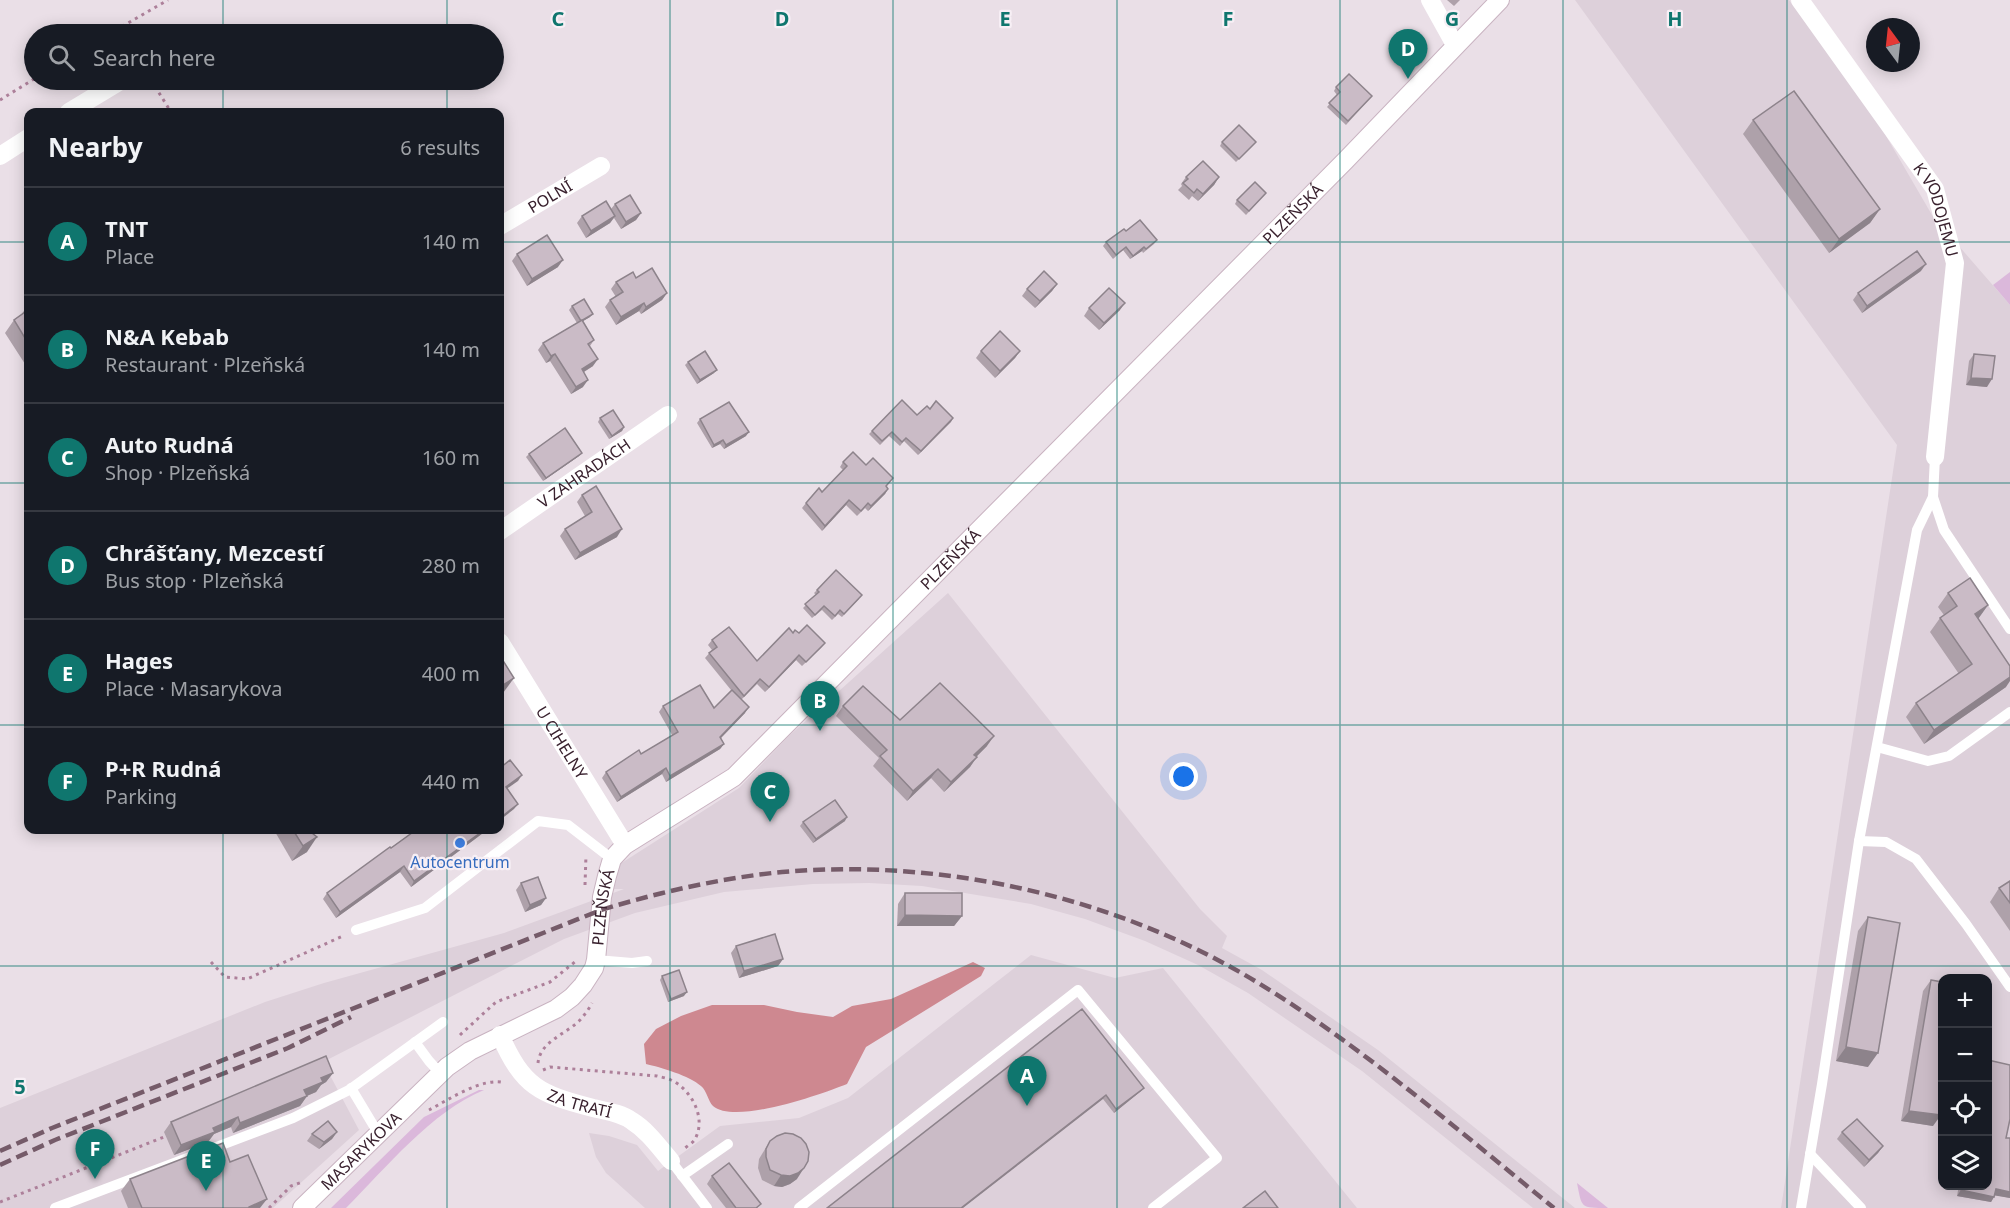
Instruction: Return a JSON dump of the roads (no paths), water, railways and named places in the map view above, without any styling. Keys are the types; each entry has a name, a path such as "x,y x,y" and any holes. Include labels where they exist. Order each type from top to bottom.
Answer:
{"main road":[{"path":"1430,0 1455,45"},
{"name":"PLZEŇSKÁ","path":"420,1092 440,1073 470,1051 556,1009 572,997 594,968 602,897 612,859 625,845 734,777 1345,161 1500,0"},
{"name":"K VODOJEMU","path":"1800,0 1935,189 1955,263 1935,457"},
{"path":"76,108 105,90"},
{"path":"0,156 24,141"},
{"name":"POLNÍ","path":"504,224 601,166"},
{"name":"V ZAHRADÁCH","path":"504,528 668,415"},
{"name":"U CIHELNY","path":"504,648 625,845"},
{"name":"ZA TRATÍ","path":"500,1035 512,1063 528,1082 543,1092 577,1104 613,1112 631,1120 646,1131 671,1161"},
{"name":"MASARYKOVA","path":"303,1208 420,1092"}],"lane":[{"path":"1935,457 1933,497 1944,530 2010,629"},
{"path":"1800,1208 1859,841 1917,530 1933,497"},
{"path":"1877,747 1928,761 1949,756 2010,712"},
{"path":"356,930 425,908 538,821 568,825 612,859"},
{"path":"1859,841 1886,842 1916,859 2008,980"},
{"path":"596,960 632,963 646,961"},
{"path":"799,1208 1078,990 1217,1158 1153,1208"},
{"path":"55,1208 293,1118 351,1088 443,1022"},
{"path":"416,1042 440,1073"},
{"path":"351,1088 378,1133"},
{"path":"682,1176 728,1144"},
{"path":"1810,1154 1861,1208"},
{"path":"671,1161 707,1208"}],"railway":[{"path":"0,1151 52,1128 601,910 691,886 782,872 843,869 905,871 966,878 1027,890 1087,906 1145,927 1201,952 1255,981 1332,1032 1408,1089 1554,1208"},
{"path":"0,1165 55,1140 288,1048 351,1017"}],"place":[{"name":"Chrášťany, Mezcestí","path":"1408,79"},
{"name":"N&A Kebab","path":"820,731"},
{"name":"Auto Rudná","path":"770,822"},
{"name":"Autocentrum","path":"460,843"},
{"name":"TNT","path":"1027,1106"},
{"name":"P+R Rudná","path":"95,1179"},
{"name":"Hages","path":"206,1191"}]}
